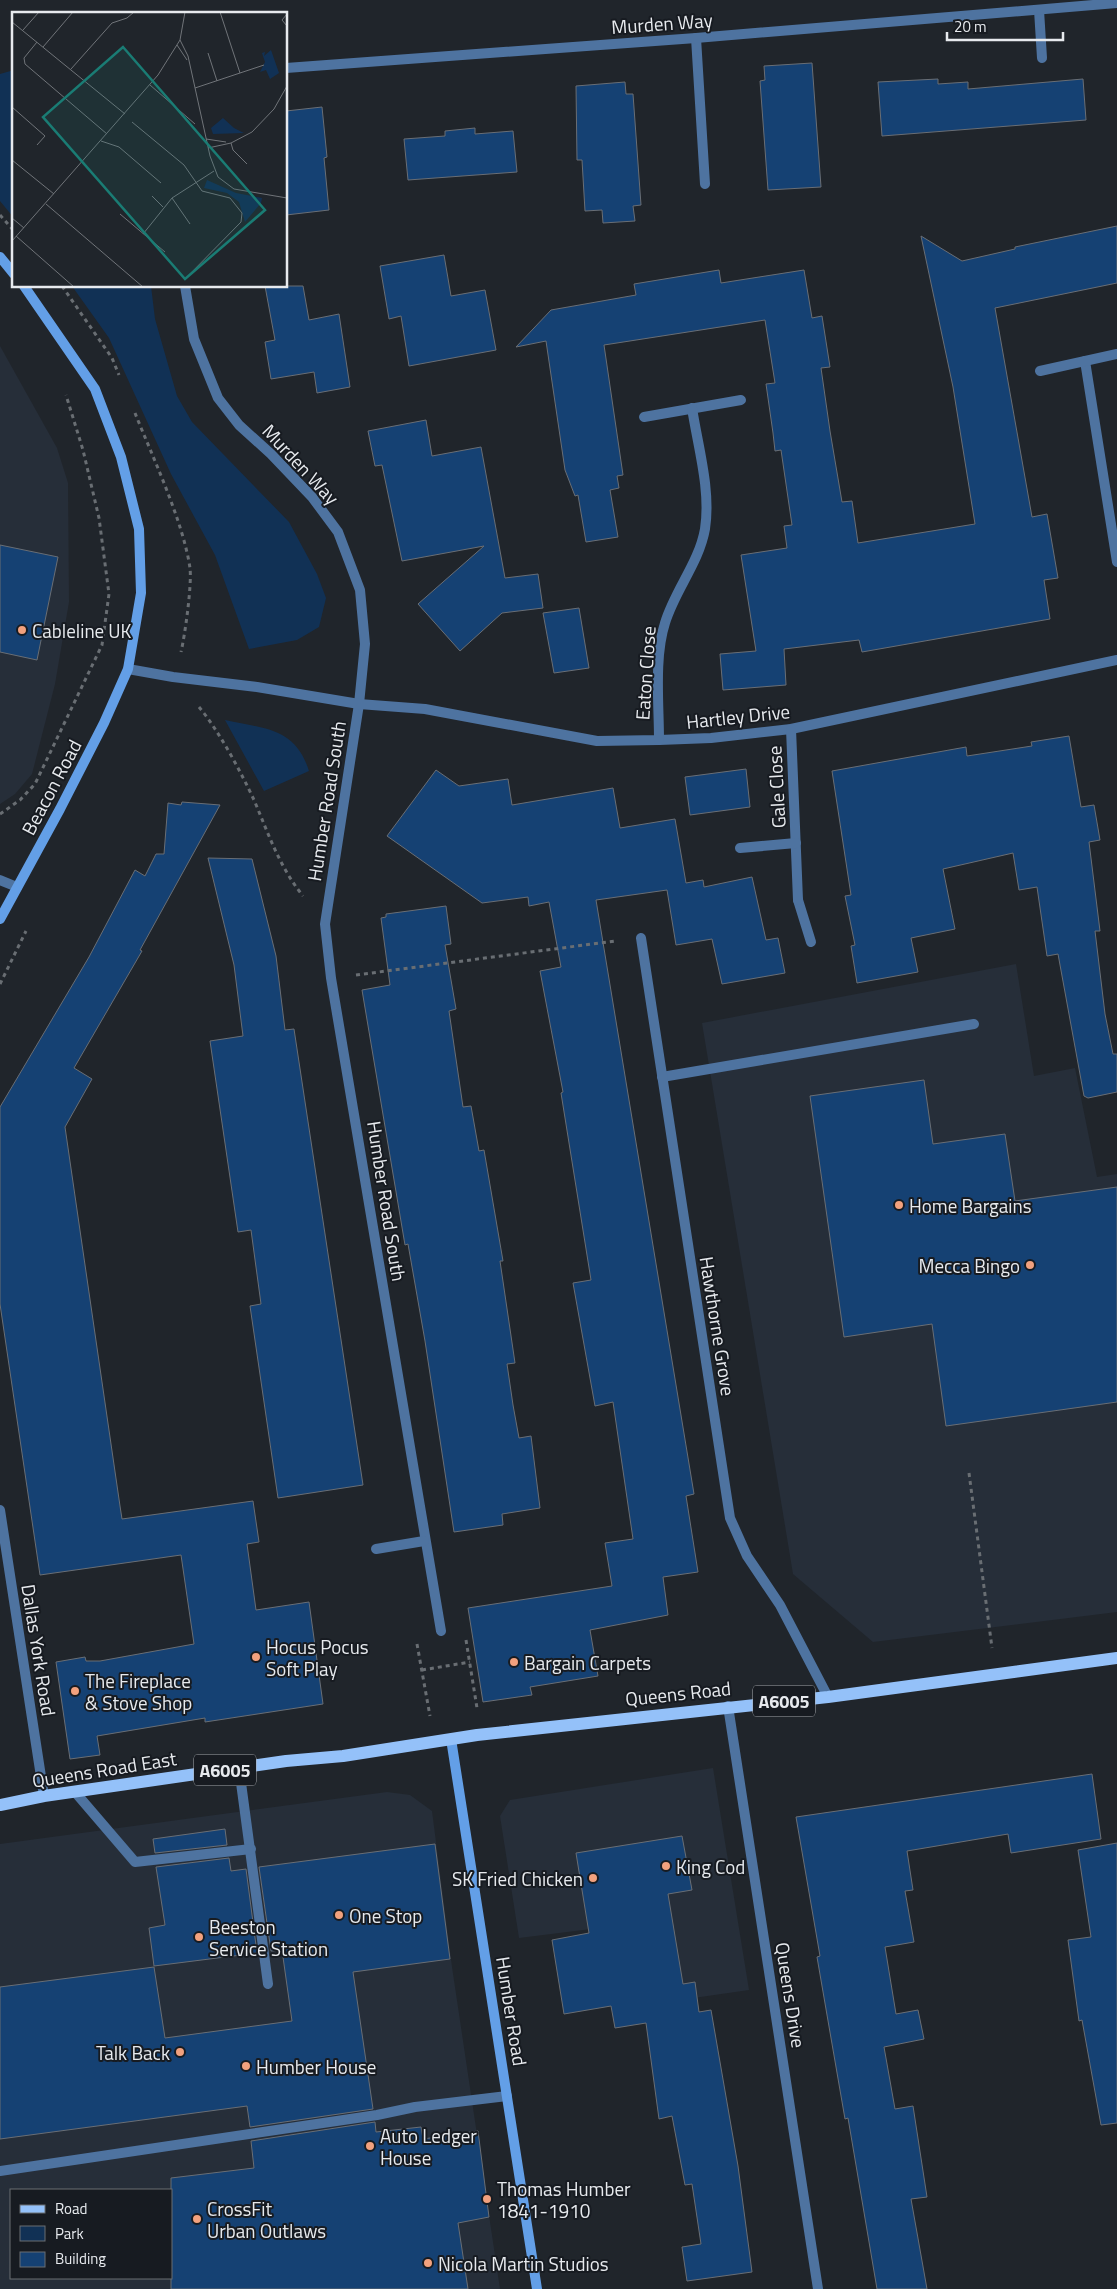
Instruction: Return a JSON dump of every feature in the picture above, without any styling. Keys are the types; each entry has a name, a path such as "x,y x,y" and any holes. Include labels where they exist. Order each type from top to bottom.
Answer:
{"main road":[{"name":"Queens Road","path":"451,1739 728,1706 828,1697 1117,1658"},
{"name":"Queens Road East","path":"0,1805 44,1796 239,1768 342,1756 451,1739"}],"street":[{"name":"Murden Way","path":"288,68 696,38 1117,3"},
{"path":"1039,10 1042,58"},
{"path":"696,38 705,184"},
{"path":"0,257 12,272"},
{"path":"25,288 95,389 121,457 139,529 142,593 128,669"},
{"name":"Murden Way","path":"185,288 194,339 218,398 238,425 271,454 312,497 338,532 360,590 365,644 359,704"},
{"path":"1040,371 1117,354"},
{"path":"1085,361 1117,562"},
{"path":"644,417 741,400"},
{"name":"Eaton Close","path":"659,740 659,668 664,625 672,602 699,552 705,528 706,497 692,408"},
{"name":"Hartley Drive","path":"359,704 425,709 597,741 711,738 791,729 1117,660"},
{"name":"Humber Road South","path":"128,669 173,677 258,686 359,704 325,924 330,978 424,1541 441,1631"},
{"name":"Beacon Road","path":"0,919 78,775 128,669"},
{"name":"Gale Close","path":"791,729 798,900 811,942"},
{"name":"Gale Close","path":"740,848 796,843"},
{"path":"0,880 17,887"},
{"name":"Hawthorne Grove","path":"641,938 730,1518 747,1556 780,1605 828,1697"},
{"path":"662,1076 974,1024"},
{"name":"Dallas York Road","path":"0,1510 44,1796"},
{"path":"376,1549 424,1541"},
{"name":"Queens Drive","path":"728,1706 818,2289"},
{"name":"Humber Road","path":"451,1739 537,2289"},
{"path":"239,1768 268,1984"},
{"path":"75,1792 135,1862 251,1849"},
{"path":"0,2171 367,2117 416,2107 507,2096"}],"path":[{"path":"0,215 12,229"},
{"path":"0,814 20,800 35,784 102,646 109,594 99,518 83,450 64,388"},
{"path":"173,677 211,721 254,800 269,840 291,880 325,924"},
{"path":"330,978 641,938"},
{"path":"969,1473 996,1674"},
{"path":"463,1626 470,1662 478,1710 430,1718 415,1635 463,1626"},
{"path":"422,1670 470,1662"},
{"path":"448,1716 451,1739"}],"shaded area":[{"path":"0,346 57,448 68,483 69,602 55,684 32,774 15,794 0,804"},
{"path":"1016,964 1034,1076 1075,1068 1097,1177 1117,1174 1117,1612 873,1642 793,1574 702,1023"},
{"path":"713,1768 749,1990 645,2005 631,1924 519,1938 500,1816 510,1800"},
{"path":"387,1792 410,1795 432,1811 452,1967 500,2289 0,2289 0,1844"}],"green space":[{"path":"12,71 12,216 0,201 0,74"},
{"path":"73,288 151,288 155,319 177,396 192,422 289,522 317,574 326,598 319,627 297,640 249,649 215,555 171,474 109,338"},
{"path":"225,720 265,728 287,738 296,746 309,771 264,791"}],"building":[{"path":"812,63 821,187 768,190 760,81 765,80 764,66"},
{"path":"938,79 938,84 968,82 968,89 1083,79 1086,120 882,136 878,82"},
{"path":"625,82 626,94 633,94 641,205 633,206 635,221 603,223 602,210 585,211 582,160 577,160 576,86"},
{"path":"322,107 327,157 324,158 329,210 288,215 288,111"},
{"path":"475,128 475,134 513,131 517,172 408,180 404,139 445,136 445,131"},
{"path":"1117,226 1117,283 995,308 1032,517 1047,514 1058,578 1044,580 1050,619 862,652 859,640 784,649 786,685 723,690 720,654 756,651 741,555 787,548 784,526 792,525 781,450 775,451 766,384 775,383 765,320 604,345 623,475 617,476 619,488 610,490 618,537 586,542 578,495 575,496 565,470 546,341 516,347 551,310 636,295 634,284 719,270 721,283 804,270 812,318 822,316 830,367 821,368 830,431 842,502 852,501 858,543 975,524 953,387 921,236 962,261 1015,249 1015,247"},
{"path":"444,255 451,296 485,290 496,350 409,366 401,316 389,319 380,266"},
{"path":"303,286 309,320 339,314 350,387 317,393 314,372 271,379 265,342 275,340 265,288"},
{"path":"426,420 432,456 481,447 505,578 538,574 543,608 502,613 460,651 418,604 484,546 402,561 382,465 375,466 368,431"},
{"path":"0,545 58,557 37,660 0,652"},
{"path":"579,608 589,668 554,673 543,613"},
{"path":"1069,736 1081,807 1094,805 1100,840 1089,842 1100,931 1095,931 1105,1014 1113,1054 1117,1054 1117,1092 1088,1098 1084,1096 1058,954 1047,956 1037,887 1019,890 1013,853 943,869 955,929 911,938 918,972 857,983 851,946 855,945 845,896 851,895 832,771 966,747 967,756 1032,746 1031,742"},
{"path":"746,769 750,807 690,815 685,777"},
{"path":"436,770 459,786 508,779 512,805 613,788 620,828 675,819 686,883 703,880 704,887 752,877 766,940 778,938 785,973 722,984 712,939 676,945 667,890 596,900 694,1494 686,1496 698,1572 663,1577 668,1615 590,1630 598,1676 530,1687 532,1695 483,1702 468,1608 612,1586 605,1543 633,1539 613,1402 595,1406 573,1283 591,1280 561,1093 563,1092 540,971 561,967 549,902 529,906 528,897 482,903 387,836"},
{"path":"182,802 220,805 140,950 142,951 74,1068 92,1079 65,1127 122,1519 253,1501 259,1542 247,1544 256,1610 309,1602 323,1704 205,1722 205,1718 97,1736 100,1755 70,1759 56,1662 85,1657 86,1661 100,1661 194,1644 181,1555 40,1575 0,1304 0,1107 89,957 135,870 145,876 156,854 164,854 168,803 181,805"},
{"path":"208,858 252,859 276,956 285,1030 294,1029 363,1485 278,1498 250,1306 261,1304 251,1230 238,1232 210,1041 243,1036 234,965"},
{"path":"446,906 451,944 445,945 456,1009 449,1011 463,1107 471,1106 479,1151 484,1150 503,1261 500,1261 515,1363 507,1364 513,1405 519,1438 531,1436 540,1508 502,1514 503,1525 454,1532 425,1341 408,1244 405,1245 362,990 390,985 381,918 386,917 386,914"},
{"path":"924,1080 933,1144 1005,1134 1015,1201 1117,1187 1117,1402 946,1426 932,1324 844,1337 810,1096"},
{"path":"1092,1774 1101,1839 1011,1853 1008,1834 907,1851 913,1890 905,1891 914,1942 885,1947 896,2014 918,2010 924,2039 884,2047 895,2109 913,2106 927,2197 911,2199 927,2289 877,2289 848,2118 845,2119 817,1957 820,1956 796,1817"},
{"path":"225,1829 227,1845 155,1853 153,1839"},
{"path":"682,1836 692,1890 668,1894 683,1984 695,1982 699,2012 711,2010 738,2166 752,2272 687,2281 682,2247 701,2244 692,2184 685,2185 672,2116 659,2119 646,2023 615,2028 611,2006 564,2014 552,1940 589,1933 576,1853"},
{"path":"1117,1843 1117,2123 1101,2125 1082,2020 1079,2021 1068,1940 1091,1937 1078,1850"},
{"path":"435,1844 450,1959 353,1972 373,2109 250,2127 247,2106 0,2139 0,1987 154,1967 165,2038 292,2021 282,1950 271,1951 259,1867"},
{"path":"229,1858 231,1871 246,1869 257,1953 154,1966 149,1928 165,1925 156,1867"},
{"path":"375,2122 376,2132 421,2127 423,2139 478,2131 489,2217 458,2223 468,2289 171,2289 171,2178 254,2168 251,2141"}],"place":[{"name":"Cableline UK","path":"22,630"},
{"name":"Home Bargains","path":"899,1205"},
{"name":"Mecca Bingo","path":"1030,1265"},
{"name":"Hocus Pocus Soft Play","path":"256,1657"},
{"name":"Bargain Carpets","path":"514,1662"},
{"name":"The Fireplace & Stove Shop","path":"75,1691"},
{"name":"King Cod","path":"666,1866"},
{"name":"SK Fried Chicken","path":"593,1878"},
{"name":"One Stop","path":"339,1915"},
{"name":"Beeston Service Station","path":"199,1937"},
{"name":"Talk Back","path":"180,2052"},
{"name":"Humber House","path":"246,2066"},
{"name":"Auto Ledger House","path":"370,2146"},
{"name":"Thomas Humber 1841-1910","path":"487,2199"},
{"name":"CrossFit Urban Outlaws","path":"197,2219"},
{"name":"Nicola Martin Studios","path":"428,2263"}]}
